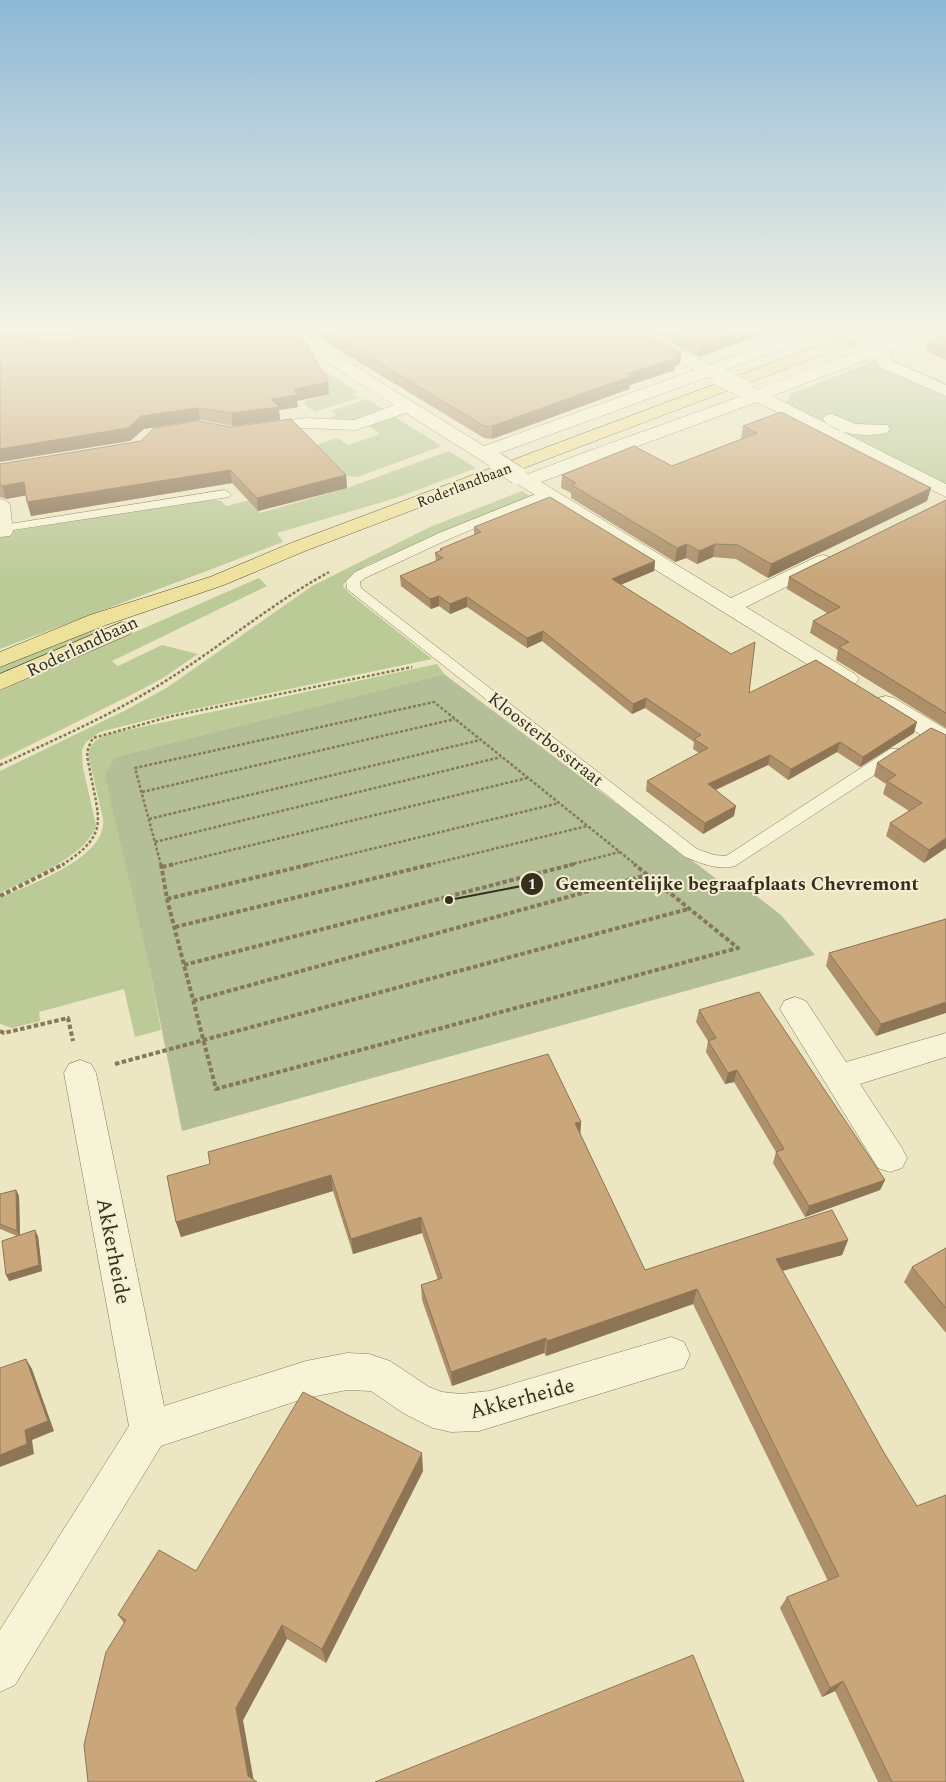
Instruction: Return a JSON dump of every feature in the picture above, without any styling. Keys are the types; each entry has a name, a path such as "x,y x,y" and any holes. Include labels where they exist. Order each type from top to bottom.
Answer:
{"main road":[{"name":"Roderlandbaan","path":"0,660 98,620 217,580 298,547 658,411"},
{"name":"Roderlandbaan","path":"0,683 109,636 217,580"}],"street":[{"path":"242,432 305,423 356,425 393,411"},
{"name":"Kloosterbosstraat","path":"415,411 868,692 924,740"},
{"path":"490,458 615,411"},
{"path":"522,478 653,436 708,411"},
{"path":"785,411 943,499"},
{"path":"817,411 853,429 881,429"},
{"path":"730,607 842,552"},
{"path":"795,1009 890,1158"},
{"path":"839,1077 946,1045"},
{"name":"Akkerheide","path":"80,1073 149,1430 216,1411 323,1375 361,1370 388,1378 417,1401 426,1405 444,1412 466,1415 489,1410 672,1355"},
{"path":"4,1655 149,1430"}],"lane":[{"path":"2,520 225,494"},
{"name":"Kloosterbosstraat","path":"546,494 444,536 360,575 353,581 354,589 691,853 712,861 729,862 924,740"}],"path":[{"path":"0,765 138,698 216,647 269,608 335,569"},
{"path":"0,896 64,863 88,846 97,836 100,821 86,751 92,738 172,716 445,660"},
{"path":"434,702 455,719 738,948 216,1089 167,899 162,867 135,768 434,702"},
{"path":"142,792 455,719"},
{"path":"149,820 480,740"},
{"path":"155,842 502,757"},
{"path":"162,867 527,778"},
{"path":"167,899 559,804"},
{"path":"175,927 586,826"},
{"path":"184,965 619,852"},
{"path":"193,1001 648,875"},
{"path":"0,1031 4,1033 68,1018 80,1073 689,909"}],"green space":[{"path":"331,411 382,411 351,421 337,420 331,417 336,415"},
{"path":"799,411 946,411 946,484"},
{"path":"393,416 442,446 357,477 347,476 316,445 337,438 348,445 380,434 367,425"},
{"path":"449,451 476,468 396,498 277,533 283,542 0,649 0,533 207,499 221,501 226,506 250,500 260,513 347,488"},
{"path":"522,491 530,496 365,566 344,583 343,586 349,593 432,659 167,715 100,732 86,742 82,750 83,768 96,825 91,836 69,857 55,866 0,893 0,771 126,710 168,687 312,586 430,527"},
{"path":"259,578 267,586 112,661 118,666 162,645 198,654 163,678 135,693 0,760 0,691"},
{"path":"103,625 102,631 0,674 0,664"},
{"path":"437,664 444,674 115,757 106,776 149,966 161,1030 135,1037 124,989 39,1012 40,1021 12,1028 0,1024 0,898 46,878 80,858 93,846 101,833 103,819 89,758 90,748 95,741 113,733"},
{"path":"444,674 726,886 736,880 781,915 815,955 182,1131 149,966 105,776 115,757"}],"building":[{"path":"0,411 175,411 141,416 128,428 0,449"},
{"path":"219,411 246,411 231,413"},
{"path":"459,411 533,411 492,426 484,426"},
{"path":"781,412 931,488 771,564 738,545 715,544 699,551 687,544 677,548 572,485 576,483 562,475 634,446 672,466 757,433 743,426"},
{"path":"291,419 346,475 257,498 230,470 27,502 24,482 0,485 0,464 141,441 154,428 198,421 231,427"},
{"path":"550,497 655,561 612,579 731,654 755,642 749,693 816,660 917,722 863,757 840,742 791,769 770,755 708,784 736,806 705,823 647,781 708,748 694,739 701,735 646,698 633,704 543,631 527,638 467,597 450,604 439,596 430,599 400,576 443,558 435,553 442,550 440,549 481,532 474,527"},
{"path":"946,500 946,713 839,647 849,642 813,621 840,607 789,577"},
{"path":"931,728 946,735 946,838 929,850 890,823 922,803 887,781 896,775 877,763"},
{"path":"946,919 946,1002 881,1024 829,953"},
{"path":"759,992 885,1180 809,1206 776,1152 784,1149 737,1070 728,1073 708,1041 716,1038 699,1010"},
{"path":"548,1054 581,1122 575,1123 645,1270 832,1210 848,1240 776,1259 883,1451 917,1506 946,1495 946,1782 892,1782 843,1681 830,1688 787,1597 839,1576 697,1289 547,1341 546,1338 451,1372 421,1285 442,1278 421,1217 351,1239 331,1175 176,1222 167,1176 210,1164 208,1152"},
{"path":"16,1190 17,1231 0,1224 0,1194"},
{"path":"35,1230 39,1265 6,1275 2,1241"},
{"path":"946,1248 946,1308 912,1267"},
{"path":"26,1359 48,1421 25,1430 27,1444 0,1455 0,1368"},
{"path":"303,1392 422,1453 322,1649 282,1625 236,1708 248,1776 257,1782 88,1782 84,1745 106,1652 126,1620 118,1615 159,1550 196,1571"},
{"path":"693,1655 744,1782 375,1782"}],"place":[{"name":"Gemeentelijke begraafplaats Chevremont","path":"449,900"}]}
